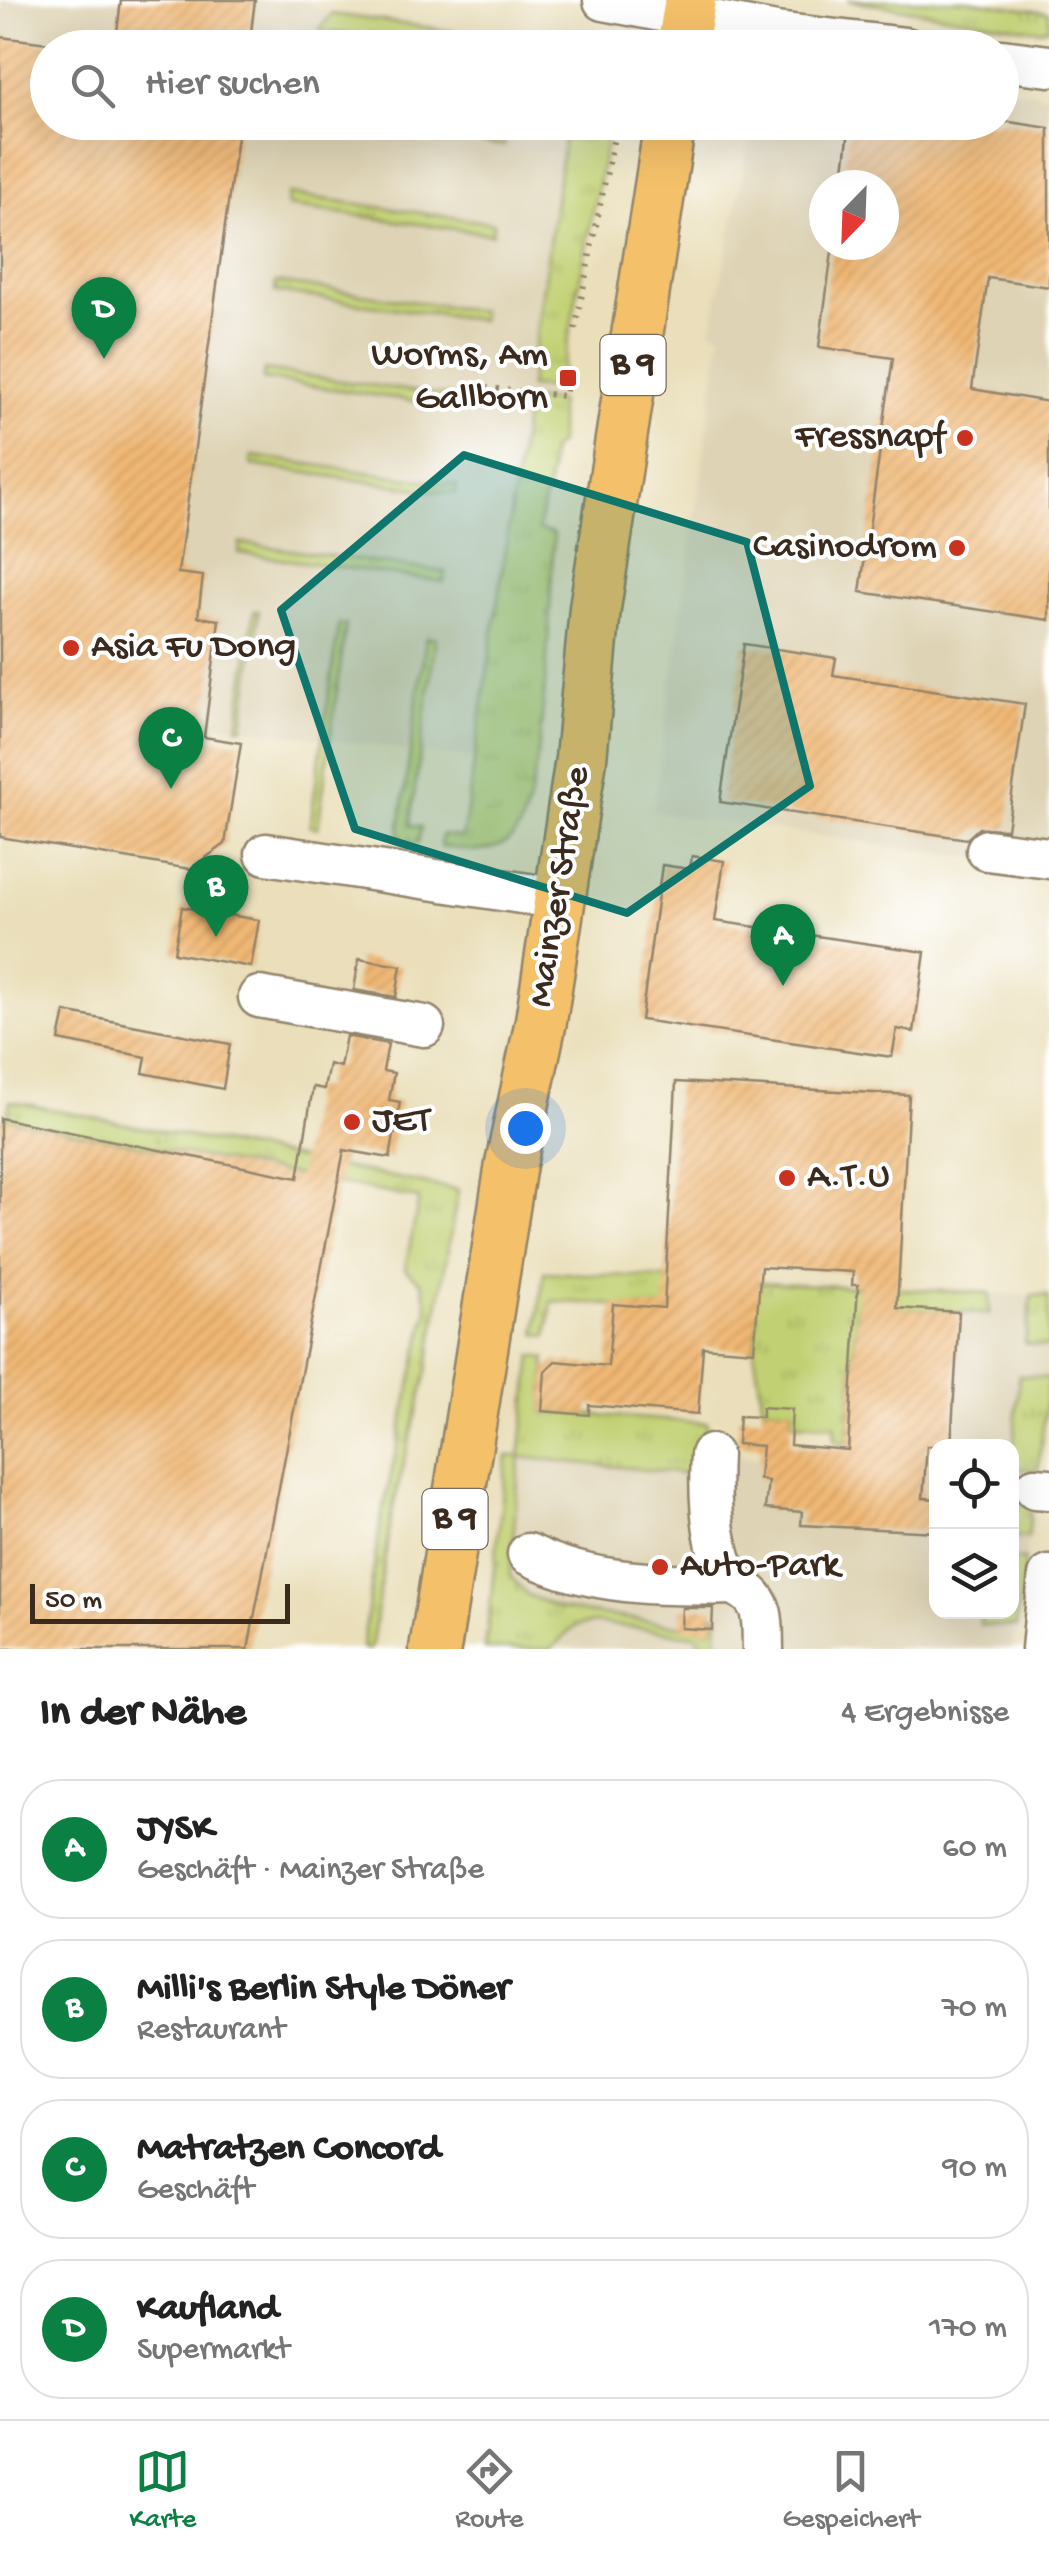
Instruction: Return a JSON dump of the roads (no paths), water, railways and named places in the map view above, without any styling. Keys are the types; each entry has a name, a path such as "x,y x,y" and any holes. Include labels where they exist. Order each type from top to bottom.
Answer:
{"main road":[{"name":"Mainzer Straße","path":"435,1649 511,1164 541,1022 560,899 581,759 595,608 667,140"}],"street":[{"path":"604,0 686,22 758,30"},
{"path":"1019,62 1049,66"},
{"path":"987,850 1049,858"},
{"path":"266,854 560,899"},
{"path":"259,998 424,1026"},
{"path":"710,1455 714,1518 723,1564 733,1584 756,1600 762,1612 762,1649"},
{"path":"528,1554 576,1573 608,1578 670,1586 733,1584"},
{"path":"1041,1643 1049,1576"}],"place":[{"name":"Kaufland","path":"104,359"},
{"name":"Worms, Am Gallborn","path":"568,378"},
{"name":"Fressnapf","path":"965,438"},
{"name":"Casinodrom","path":"957,548"},
{"name":"Asia Fu Dong","path":"71,648"},
{"name":"Matratzen Concord","path":"171,789"},
{"name":"Milli's Berlin Style Döner","path":"216,937"},
{"name":"JYSK","path":"783,986"},
{"name":"JET","path":"352,1122"},
{"name":"A.T.U","path":"787,1178"},
{"name":"Auto-Park","path":"660,1567"}]}
